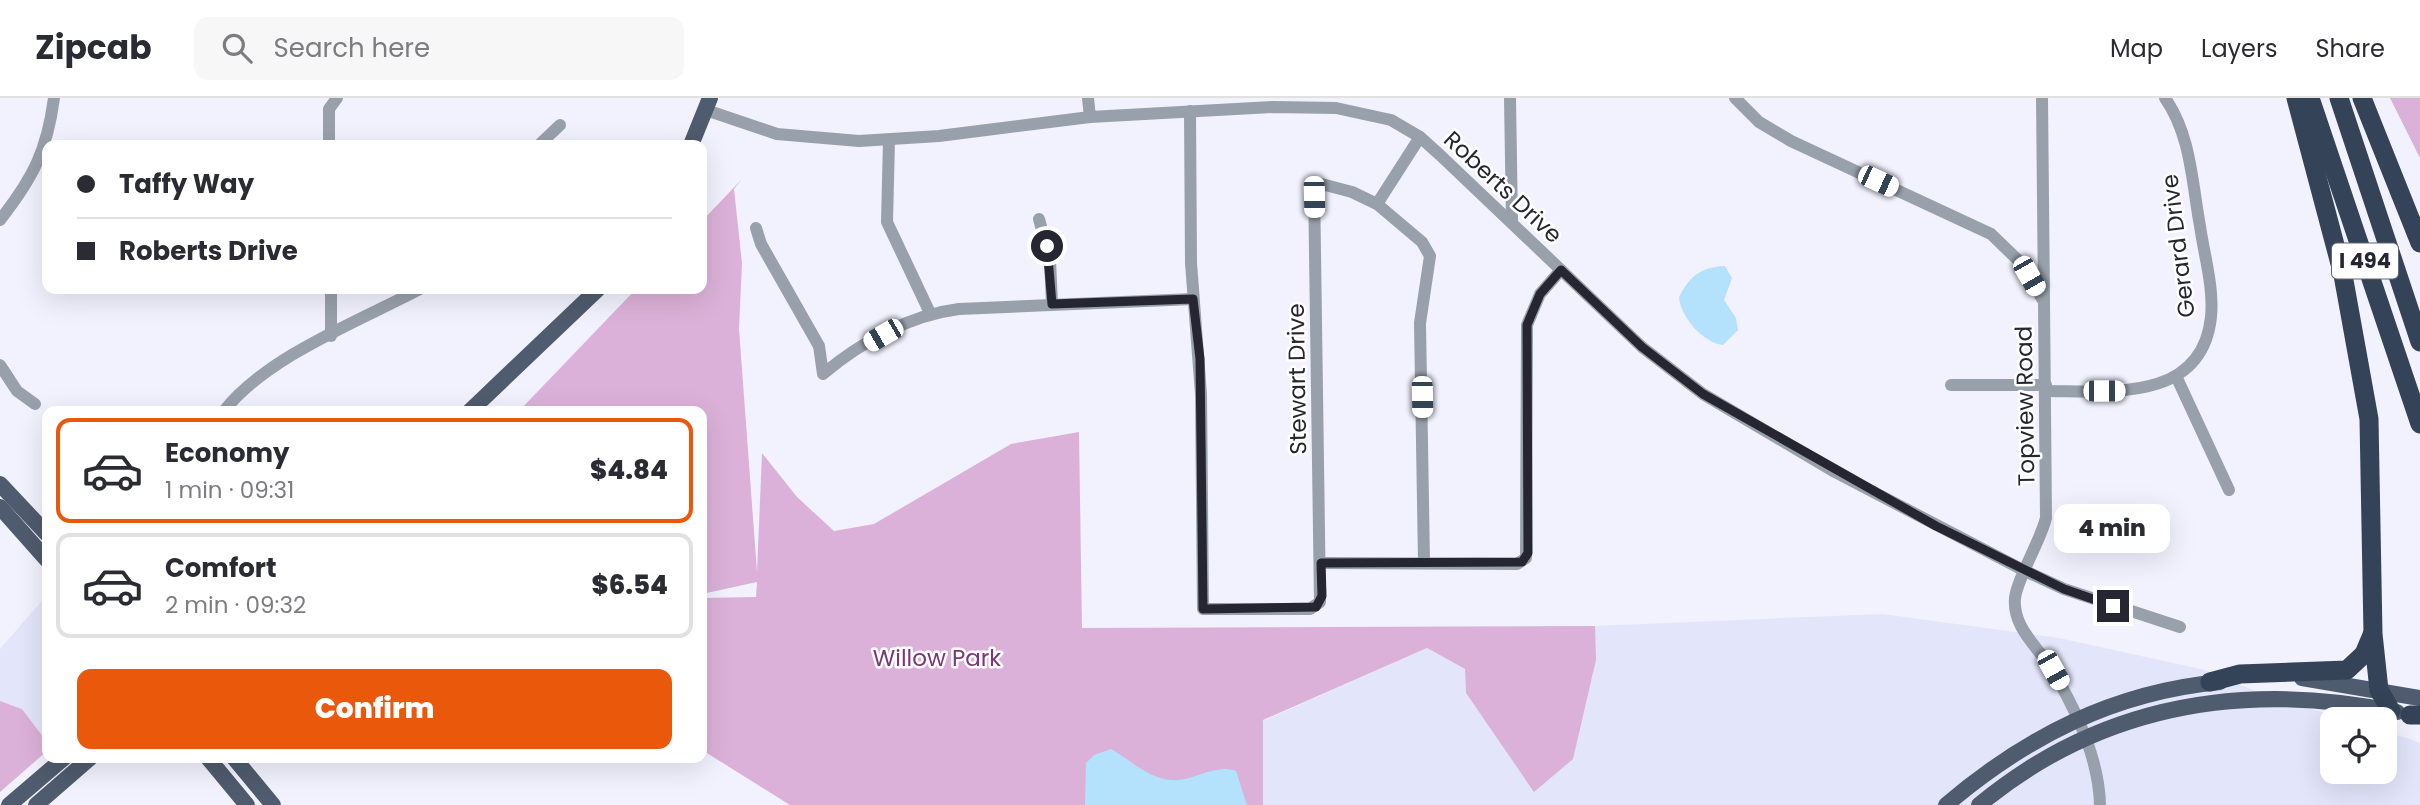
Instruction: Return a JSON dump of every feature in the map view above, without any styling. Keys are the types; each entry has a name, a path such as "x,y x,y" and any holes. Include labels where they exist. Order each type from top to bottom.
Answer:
{"highway":[{"path":"2296,98 2343,275 2369,419 2373,634 2379,691 2410,714"},
{"name":"I 494","path":"2311,98 2420,424"},
{"name":"I 494","path":"2339,98 2420,342"},
{"path":"2363,98 2420,211"},
{"path":"2363,98 2420,243"},
{"path":"2210,682 2240,674 2347,670 2364,654 2373,634"}],"main road":[{"path":"693,140 708,104"},
{"path":"475,406 593,294"},
{"path":"0,484 42,529"},
{"path":"0,507 42,554"},
{"path":"1946,805 2023,746 2077,718 2152,692 2210,682 2271,677 2304,678 2420,698"},
{"path":"1979,805 2012,778 2084,737 2151,714 2247,698 2299,698 2410,714"},
{"path":"9,805 58,763"},
{"path":"36,805 84,763"},
{"path":"212,763 247,805"},
{"path":"238,763 273,805"}],"street":[{"path":"45,140 54,98"},
{"path":"329,140 329,104 337,98"},
{"path":"1088,98 1090,117"},
{"path":"1510,98 1512,222"},
{"name":"Topview Road","path":"1735,98 1759,122 1791,141 1991,234 2020,262 2044,302 2046,518 2015,596 2017,620 2053,670 2077,718 2094,764 2100,805"},
{"path":"2042,98 2044,302"},
{"name":"Gerard Drive","path":"1951,385 2138,390 2151,388 2176,376 2188,365 2206,338 2211,301 2186,146 2177,117 2165,98"},
{"name":"Roberts Drive","path":"708,104 758,128 800,137 889,140 1090,117 1190,117 1336,108 1375,114 1420,137 1642,347 1703,394 1835,472 2025,572 2064,589 2180,627"},
{"path":"756,228 761,244 819,346 823,374 840,360 883,335 930,313 1052,304 1193,299 1190,117"},
{"path":"544,140 560,125"},
{"path":"1420,137 1377,204 1422,242 1431,264 1420,323 1424,562"},
{"path":"889,140 887,222 930,313"},
{"path":"0,220 33,175 42,154"},
{"name":"Stewart Drive","path":"1193,299 1200,359 1203,609 1316,607 1322,596 1314,182 1352,192 1377,204"},
{"path":"1039,219 1050,260 1052,304"},
{"path":"1321,563 1517,564 1526,558 1527,325 1540,294 1561,270"},
{"path":"331,294 331,336"},
{"path":"229,406 256,378 411,294"},
{"path":"0,365 17,391 34,404"},
{"path":"2176,376 2229,490"}],"shaded area":[{"path":"42,601 42,735 22,709 0,701 0,649"},
{"path":"1882,614 2059,638 2205,670 2265,695 2320,712 2320,784 2397,784 2397,735 2420,743 2420,805 1263,805 1263,721 1427,648 1465,669 1466,693 1535,791 1593,676 1595,626"}],"green space":[{"path":"2390,98 2420,98 2420,158"},
{"name":"Willow Park","path":"742,179 734,189 742,263 739,329 757,572 762,453 797,497 834,531 874,524 1011,444 1079,432 1082,628 1595,626 1596,660 1573,759 1534,792 1466,693 1465,669 1427,648 1263,720 1263,805 790,805 707,753 707,598 756,597 757,582 707,593 707,406 524,406 631,294 707,294 707,216"},
{"path":"0,701 22,709 42,735 42,755 0,792"}],"water":[{"path":"1725,266 1732,278 1724,300 1736,318 1738,330 1723,345 1708,339 1694,327 1683,312 1679,297 1687,283 1697,274 1709,268"},
{"path":"1111,749 1162,779 1179,780 1220,769 1236,771 1247,805 1085,805 1086,763 1094,755"}],"route":[{"path":"1047,246 1052,304 1193,299 1200,359 1203,609 1316,607 1322,596 1321,563 1522,562 1528,553 1527,325 1540,294 1561,270 1642,347 1703,394 1835,472 1936,526 2025,572 2113,606"}]}
